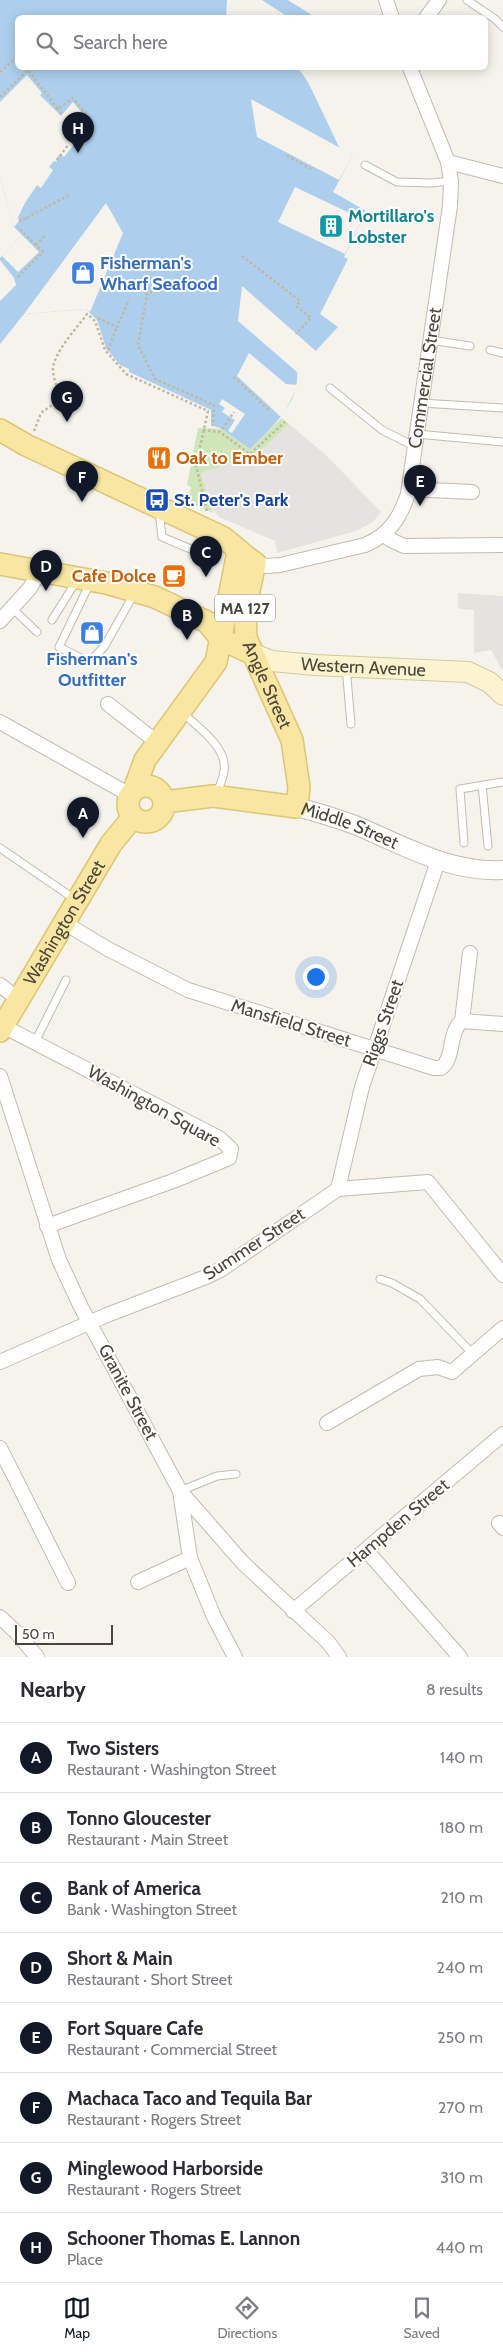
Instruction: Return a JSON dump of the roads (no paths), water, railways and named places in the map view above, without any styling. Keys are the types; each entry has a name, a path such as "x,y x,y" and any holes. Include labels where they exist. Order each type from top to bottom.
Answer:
{"main road":[{"path":"0,430 26,445 159,506 210,523 247,558"},
{"name":"Angle Street","path":"247,558 244,626 251,653 292,740 299,787 296,807"},
{"name":"MA 127","path":"221,639 226,612 247,558"},
{"path":"0,564 84,579 155,597 206,622 221,639 216,662 145,760 132,793 128,807 133,817 143,822 154,821 162,813 164,802 160,792 150,786 138,787 132,793"},
{"path":"206,622 246,603"},
{"name":"Western Avenue","path":"221,639 251,653 272,660 346,667 468,672 489,682 503,695"},
{"name":"Middle Street","path":"164,802 194,797 216,796 296,807"},
{"name":"Washington Street","path":"2,1029 76,900 111,844 133,817"}],"street":[{"path":"386,0 391,15"},
{"path":"428,15 439,0"},
{"name":"Commercial Street","path":"385,535 403,507 409,489 450,206 451,181 448,162 411,70"},
{"path":"448,162 503,176"},
{"path":"409,489 472,492"},
{"path":"247,558 266,566 293,563 365,545 385,535 395,543 404,546 503,545"},
{"path":"0,621 36,582 40,571"},
{"path":"108,704 158,742"},
{"path":"0,722 132,793"},
{"name":"Middle Street","path":"296,807 353,825 438,861 462,868 503,870"},
{"name":"Riggs Street","path":"338,1189 362,1087 438,861"},
{"name":"Mansfield Street","path":"63,922 108,949 188,990 439,1069 446,1064 457,1026 462,1021"},
{"path":"470,953 462,1021 503,1024"},
{"path":"0,985 18,999"},
{"name":"Washington Square","path":"2,1029 34,1042 211,1134 231,1149 229,1158 172,1181 47,1226"},
{"name":"Granite Street","path":"0,1076 59,1260 180,1490 243,1563 328,1642 339,1657"},
{"path":"338,1189 428,1182 503,1276"},
{"name":"Summer Street","path":"0,1362 90,1322 222,1269 338,1189"},
{"path":"327,1423 418,1369 438,1367 452,1372 503,1328"},
{"name":"Hampden Street","path":"293,1611 503,1434"},
{"path":"0,1448 68,1583"},
{"path":"180,1490 190,1558 214,1618 235,1657"},
{"path":"366,1550 460,1657"},
{"path":"138,1582 190,1558"},
{"path":"0,1617 17,1633 37,1657"}],"lane":[{"path":"467,0 495,19 503,28"},
{"path":"365,165 397,182 431,183 451,181"},
{"path":"430,340 470,346"},
{"path":"490,350 503,353"},
{"path":"330,388 382,430 416,440 503,442"},
{"path":"421,403 503,408"},
{"path":"84,579 59,647 89,662 104,647 136,591"},
{"path":"52,620 84,579"},
{"path":"12,608 37,632"},
{"path":"346,667 351,724"},
{"path":"181,712 216,746 223,756 224,770 216,796"},
{"path":"464,843 460,789 503,782"},
{"path":"482,785 488,846"},
{"path":"0,848 76,900"},
{"path":"34,1042 66,980"},
{"path":"380,1279 392,1283 420,1299 472,1354"},
{"path":"180,1490 217,1476 236,1474"}],"water":[{"path":"0,0 288,0 312,15 15,15 15,70 299,70 308,82 340,149 353,155 333,192 366,211 344,257 348,259 320,314 338,327 297,371 297,383 289,405 275,424 250,449 222,429 211,425 211,410 129,372 129,369 120,365 106,348 97,320 86,309 24,314 0,344 0,288 4,282 0,273 0,258 22,235 14,227 0,177"}],"place":[{"name":"Schooner Thomas E. Lannon","path":"78,153"},
{"name":"Mortillaro's Lobster","path":"331,226"},
{"name":"Fisherman's Wharf Seafood","path":"83,273"},
{"name":"Minglewood Harborside","path":"67,422"},
{"name":"Oak to Ember","path":"159,458"},
{"name":"St. Peter's Park","path":"157,500"},
{"name":"Machaca Taco and Tequila Bar","path":"82,502"},
{"name":"Fort Square Cafe","path":"420,506"},
{"name":"Cafe Dolce","path":"174,576"},
{"name":"Bank of America","path":"206,577"},
{"name":"Short & Main","path":"46,591"},
{"name":"Fisherman's Outfitter","path":"92,633"},
{"name":"Tonno Gloucester","path":"187,640"},
{"name":"Two Sisters","path":"83,838"}]}
